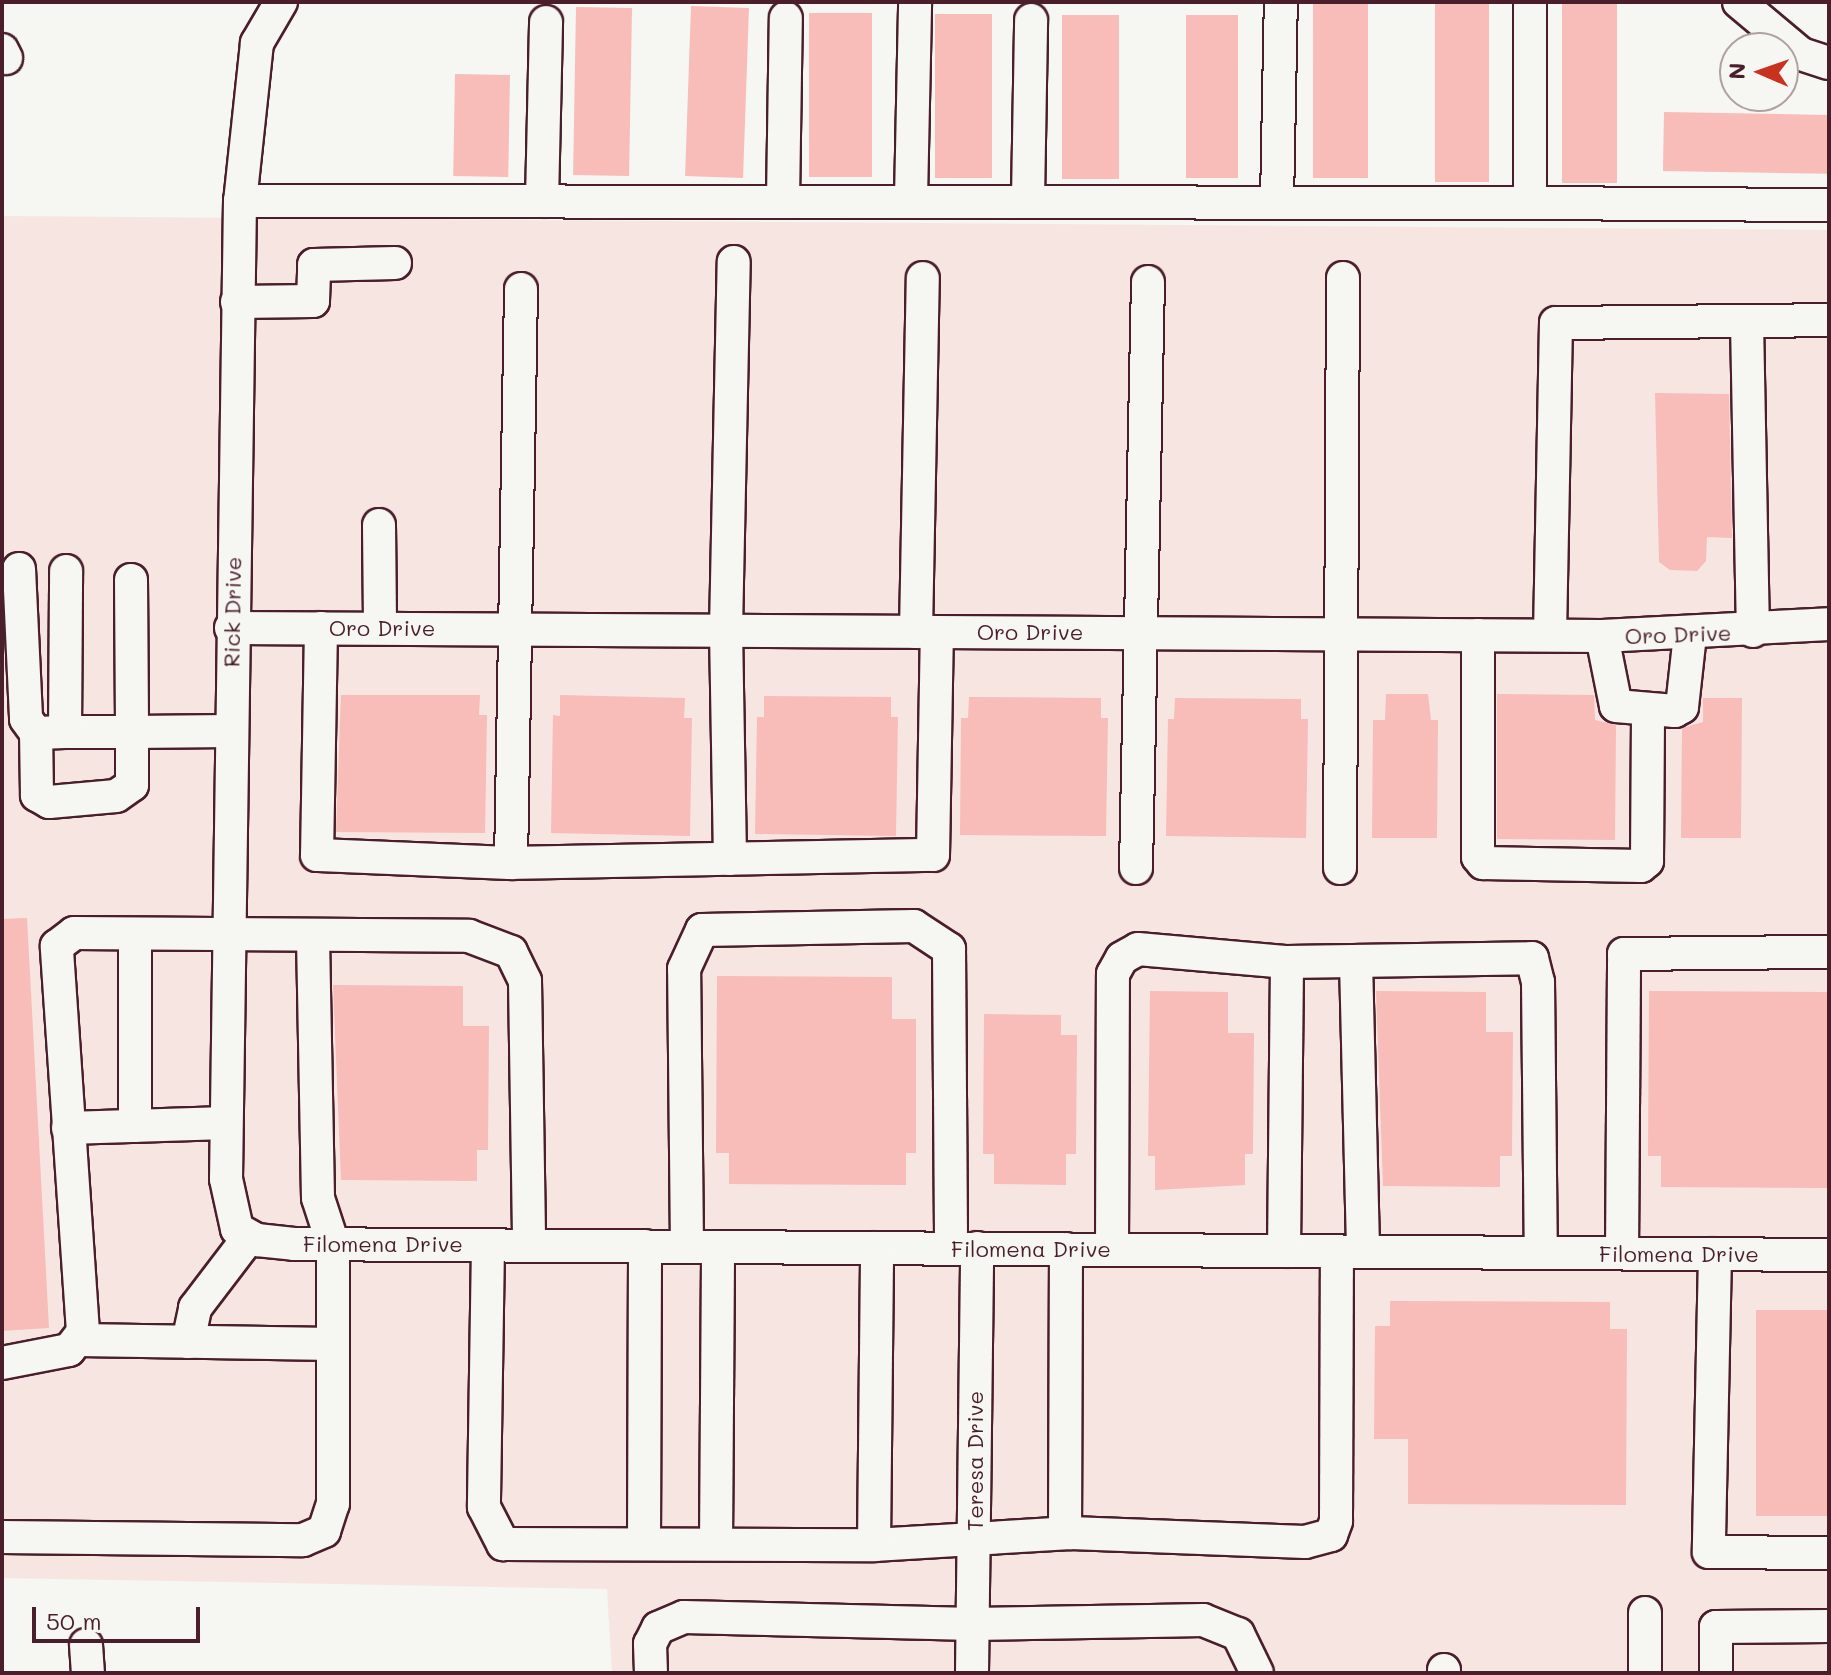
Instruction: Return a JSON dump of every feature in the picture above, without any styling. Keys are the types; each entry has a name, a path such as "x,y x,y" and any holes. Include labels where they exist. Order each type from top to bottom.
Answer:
{"street":[{"name":"Rick Drive","path":"243,1233 228,1199 226,1123 231,628 240,201 257,43 281,2"},
{"path":"911,199 915,2"},
{"path":"1277,202 1281,2"},
{"path":"1739,2 1801,54 1829,63"},
{"path":"1530,5 1530,203"},
{"path":"783,199 786,18"},
{"path":"1028,199 1031,20"},
{"path":"542,201 546,22"},
{"path":"240,201 1028,199 1829,205"},
{"path":"730,859 726,630 734,262"},
{"path":"237,302 313,301 314,265 395,263"},
{"path":"321,628 317,855 511,863 933,855 926,632 923,278"},
{"path":"1340,868 1343,278"},
{"path":"1136,868 1137,633 1148,282"},
{"path":"511,863 521,289"},
{"path":"1550,635 1556,323 1829,320"},
{"path":"1747,322 1753,631"},
{"path":"379,525 380,628"},
{"path":"19,569 26,719 51,732 230,731"},
{"path":"66,571 51,732 37,795 49,802 116,796 132,785 131,580"},
{"name":"Oro Drive","path":"231,628 1602,636 1690,635 1829,624"},
{"path":"1478,635 1478,857 1483,863 1641,866 1647,861 1648,710"},
{"path":"1602,636 1616,706 1648,710 1682,707 1690,635"},
{"name":"Teresa Drive","path":"687,1246 684,969 702,930 914,926 949,949 975,1540 972,1673"},
{"path":"2,1363 69,1350 79,1340 83,1320 57,946 74,933 483,937 517,959 525,981 529,1246"},
{"path":"135,934 135,1126"},
{"path":"2,1537 318,1535 333,1504 333,1244 318,1198 313,936"},
{"path":"1112,1249 1112,992 1122,958 1138,949 1287,962 1524,957 1536,964 1541,1252"},
{"path":"1622,1253 1624,954 1829,952"},
{"path":"488,1245 484,1507 494,1534 503,1544 874,1545 1071,1533 1305,1542 1331,1535 1350,1251 1356,961"},
{"path":"1284,1251 1287,962"},
{"path":"68,1128 226,1123"},
{"path":"188,1342 195,1308 243,1233"},
{"name":"Filomena Drive","path":"243,1233 333,1244 1829,1255"},
{"path":"644,1543 645,1246"},
{"path":"716,1544 718,1247"},
{"path":"874,1545 877,1248"},
{"path":"1066,1249 1065,1523 1071,1533"},
{"path":"1715,1254 1709,1552 1829,1553"},
{"path":"79,1340 333,1344"},
{"path":"1645,1613 1645,1673"},
{"path":"651,1673 650,1644 658,1628 684,1617 973,1624 1203,1620 1238,1634 1257,1662 1257,1673"},
{"path":"1716,1673 1716,1627 1829,1626"}],"shaded area":[{"path":"2,216 1829,230 1829,1673 612,1673 607,1589 2,1578"}],"building":[{"path":"1313,2 1368,2 1368,178 1313,178"},
{"path":"1435,2 1489,2 1489,182 1435,182"},
{"path":"1562,2 1617,2 1617,183 1562,183"},
{"path":"691,6 749,8 743,178 685,176"},
{"path":"576,7 632,8 629,176 573,175"},
{"path":"809,13 872,13 872,177 809,177"},
{"path":"935,14 992,14 992,178 935,178"},
{"path":"1062,15 1119,15 1119,179 1062,179"},
{"path":"1186,15 1238,15 1238,178 1186,178"},
{"path":"455,74 510,75 508,177 453,176"},
{"path":"1664,112 1829,115 1828,174 1663,171"},
{"path":"1655,393 1729,394 1732,538 1707,537 1706,561 1697,571 1670,570 1659,562"},
{"path":"1386,694 1428,694 1431,720 1438,720 1437,838 1372,838 1373,720 1385,720"},
{"path":"1497,694 1594,695 1595,720 1616,725 1615,840 1497,839"},
{"path":"341,695 480,695 479,715 487,715 485,833 336,832"},
{"path":"560,695 685,698 684,718 692,718 690,836 551,833 553,715 560,716"},
{"path":"764,696 891,697 891,717 898,717 896,836 755,834 757,717 764,717"},
{"path":"969,697 1101,698 1101,718 1108,718 1106,836 960,835 961,718 968,718"},
{"path":"1175,698 1301,699 1301,719 1308,719 1306,838 1166,836 1168,719 1174,719"},
{"path":"1703,698 1742,698 1741,838 1681,838 1682,728 1703,722"},
{"path":"27,918 49,1328 2,1331 2,919"},
{"path":"717,976 892,977 892,1019 916,1019 916,1153 906,1153 906,1185 729,1184 729,1153 716,1153"},
{"path":"333,985 463,986 463,1026 489,1026 488,1150 477,1150 477,1181 341,1180"},
{"path":"1150,991 1228,992 1228,1033 1254,1033 1253,1154 1245,1154 1245,1185 1155,1190 1155,1156 1148,1156"},
{"path":"1376,991 1486,992 1486,1032 1513,1032 1512,1156 1500,1156 1500,1187 1383,1186"},
{"path":"1649,991 1829,992 1829,1188 1661,1187 1661,1156 1648,1156"},
{"path":"984,1014 1061,1015 1061,1035 1077,1035 1076,1154 1066,1154 1066,1185 994,1184 994,1154 983,1154"},
{"path":"1390,1301 1610,1302 1610,1329 1627,1329 1626,1505 1408,1504 1408,1439 1374,1439 1375,1326 1390,1326"},
{"path":"1756,1310 1829,1310 1829,1516 1756,1516"}]}
